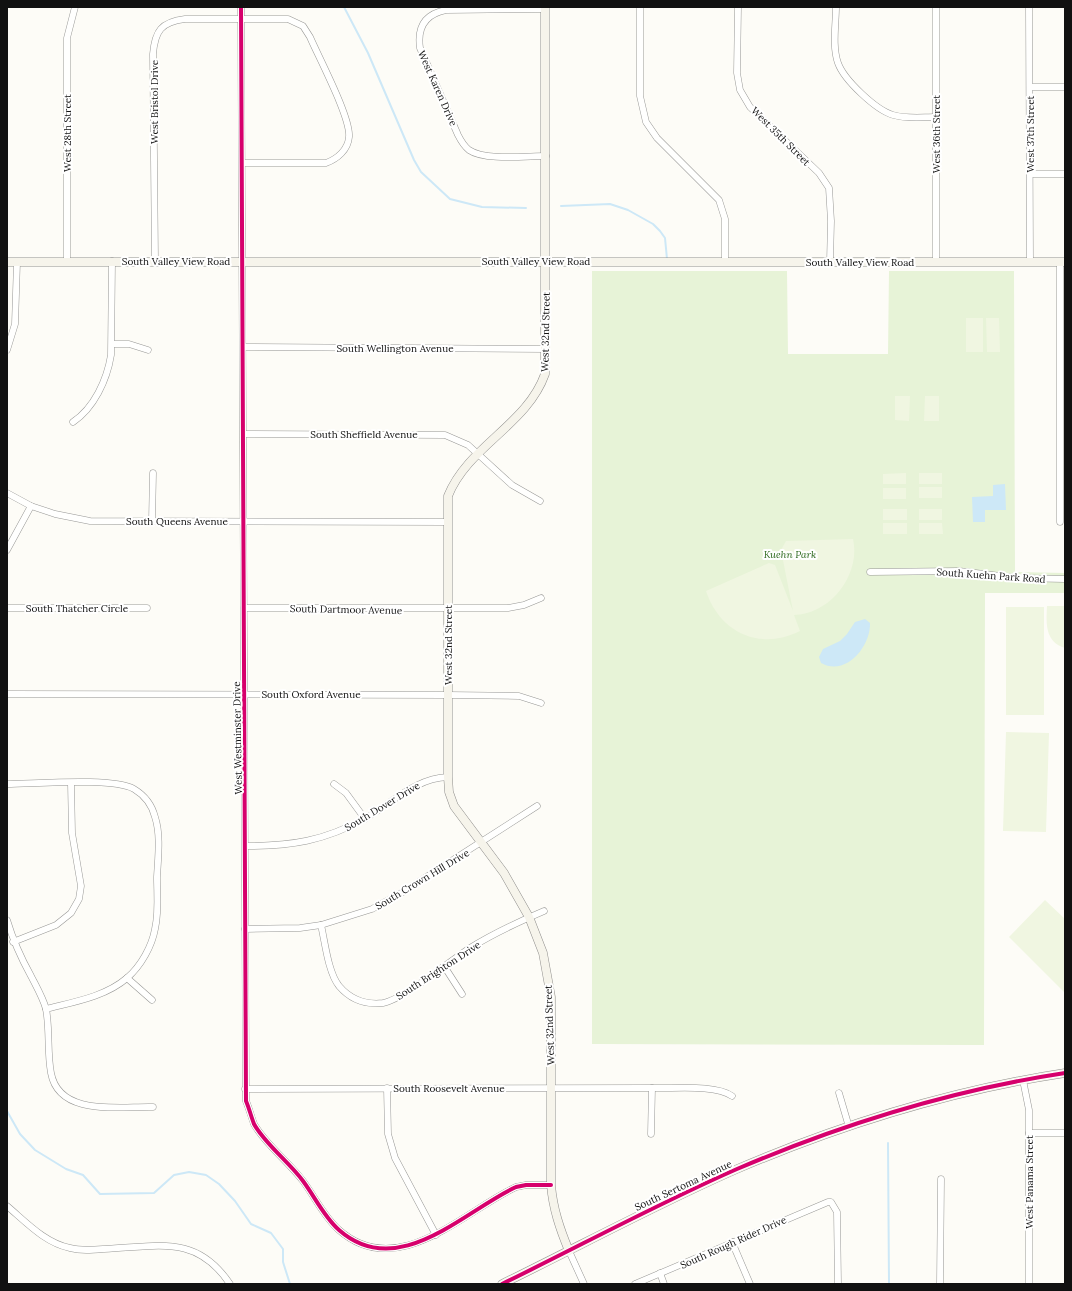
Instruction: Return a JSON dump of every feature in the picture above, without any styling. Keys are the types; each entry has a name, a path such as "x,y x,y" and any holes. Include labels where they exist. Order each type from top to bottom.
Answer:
{"street":[{"name":"West 28th Street","path":"67,261 67,38 74,7"},
{"name":"West Westminster Drive","path":"241,7 244,164 246,1101 255,1124 298,1175 332,1222 346,1235 368,1246 388,1248 416,1242 436,1235 516,1187 526,1185 551,1185"},
{"path":"640,7 640,96 646,122 657,138 719,200 725,219 725,261"},
{"name":"West 35th Street","path":"738,7 737,73 740,90 750,107 819,174 829,188 831,205 830,262"},
{"path":"836,7 836,55 838,63 848,79 878,108 892,115 907,117 936,117"},
{"name":"West 36th Street","path":"936,7 936,262"},
{"name":"West 37th Street","path":"1029,7 1030,261"},
{"name":"West 32nd Street","path":"545,8 545,374 538,391 527,407 478,454 452,484 448,496 448,792 454,806 504,873 529,917 543,953 550,997 552,1205 557,1223 584,1284"},
{"name":"West Karen Drive","path":"545,8 438,11 427,18 423,23 419,42 420,48 458,135 465,147 472,152 487,156 546,156"},
{"name":"West Bristol Drive","path":"155,261 153,54 157,35 164,25 175,20 288,19 303,26 310,38 346,118 349,136 346,148 337,157 326,163 244,164"},
{"path":"1030,87 1065,87"},
{"path":"1030,174 1065,174"},
{"path":"73,422 86,412 100,388 110,365 112,344 112,261"},
{"name":"South Valley View Road","path":"7,262 1062,262"},
{"path":"7,350 15,324 17,262"},
{"path":"1060,522 1062,262"},
{"path":"112,344 129,344 148,350"},
{"name":"South Wellington Avenue","path":"244,347 546,349"},
{"name":"South Sheffield Avenue","path":"244,434 436,434 460,441 478,454 512,485 540,501"},
{"path":"152,520 153,473"},
{"name":"South Queens Avenue","path":"7,493 31,506 55,514 90,520 448,522"},
{"path":"7,550 31,506"},
{"name":"South Kuehn Park Road","path":"870,572 958,571 1017,578 1065,579"},
{"name":"South Dartmoor Avenue","path":"244,608 448,610 508,608 524,605 541,598"},
{"name":"South Thatcher Circle","path":"7,608 146,608"},
{"name":"South Oxford Avenue","path":"7,694 519,696 541,703"},
{"name":"South Dover Drive","path":"246,846 284,845 309,841 335,833 365,819 423,782 435,778 448,777"},
{"path":"13,942 56,925 71,913 79,899 81,886 72,833 71,783"},
{"path":"7,784 110,783 133,788 145,797 156,818 158,839 155,929 144,956 128,978 101,993 46,1009"},
{"path":"334,784 346,793 365,819"},
{"name":"South Crown Hill Drive","path":"245,929 300,928 321,925 358,914 386,902 537,806"},
{"name":"South Brighton Drive","path":"321,925 336,980 349,995 362,1002 387,1002 412,988 499,930 544,911"},
{"path":"7,920 13,942 46,1009 51,1072 56,1086 66,1098 74,1102 93,1106 153,1107"},
{"path":"444,966 462,994"},
{"path":"128,978 152,1000"},
{"name":"South Sertoma Avenue","path":"502,1284 639,1214 737,1169 849,1127 913,1106 1022,1080 1065,1073"},
{"name":"West Panama Street","path":"1022,1080 1029,1110 1029,1284"},
{"path":"387,1088 387,1128 395,1158 436,1235"},
{"path":"651,1134 652,1088"},
{"name":"South Roosevelt Avenue","path":"246,1089 652,1088 714,1090 724,1091 732,1096"},
{"path":"839,1093 849,1127"},
{"path":"1029,1133 1065,1134"},
{"path":"940,1284 941,1179"},
{"name":"South Rough Rider Drive","path":"635,1284 823,1202 831,1202 837,1212 838,1284"},
{"path":"8,1208 49,1240 70,1248 83,1250 163,1245 188,1248 198,1252 215,1264 230,1284"},
{"path":"732,1242 750,1284"},
{"path":"660,1273 664,1284"}],"green space":[{"name":"Kuehn Park","path":"592,271 787,271 788,354 888,354 889,271 1014,271 1015,572 1065,573 1065,593 985,593 984,1045 592,1044"},
{"path":"966,318 983,318 983,352 966,352"},
{"path":"986,318 999,318 1000,352 987,352"},
{"path":"895,396 910,396 909,421 895,420"},
{"path":"925,396 939,396 939,421 924,421"},
{"path":"906,473 906,484 883,484 883,474"},
{"path":"919,473 942,473 942,484 919,484"},
{"path":"919,487 942,487 942,498 919,498"},
{"path":"883,488 906,488 906,499 883,499"},
{"path":"883,509 907,509 907,520 883,520"},
{"path":"919,509 942,509 942,520 919,520"},
{"path":"883,523 907,523 907,534 883,534"},
{"path":"919,523 942,523 943,534 919,534"},
{"path":"853,539 854,552 848,578 831,600 820,608 807,613 794,615 800,631 785,637 770,639 756,638 743,634 731,627 721,618 712,606 706,591 769,563 775,565 793,611 781,550 786,541"},
{"path":"1047,606 1065,606 1065,648 1058,645 1050,637 1047,626"},
{"path":"1006,607 1044,607 1044,715 1006,715"},
{"path":"1006,732 1049,733 1046,832 1003,831"},
{"path":"1045,900 1065,919 1065,993 1009,937"}],"water":[{"path":"1005,484 1006,510 985,510 985,522 973,522 972,497 993,496 993,485"},
{"path":"865,619 870,623 869,632 862,649 855,657 848,663 839,666 830,666 821,663 819,657 823,649 840,641 855,622"}],"waterway":[{"path":"344,7 368,53 414,160 421,172 450,199 482,207 526,208"},
{"path":"561,206 610,204 628,210 653,224 660,231 665,238 667,259"},
{"path":"7,1111 20,1134 35,1150 66,1169 83,1175 100,1194 154,1193 174,1175 189,1172 206,1175 219,1184 235,1201 251,1224 271,1233 283,1249 283,1262 290,1284"},
{"path":"888,1143 889,1284"}],"cycle path":[{"path":"241,7 246,1101 254,1124 271,1146 303,1181 329,1219 339,1230 361,1244 384,1249 407,1246 430,1237 453,1225 516,1187 526,1185 551,1185"},
{"path":"502,1284 707,1182 816,1138 939,1099 1023,1080 1065,1073"}]}
